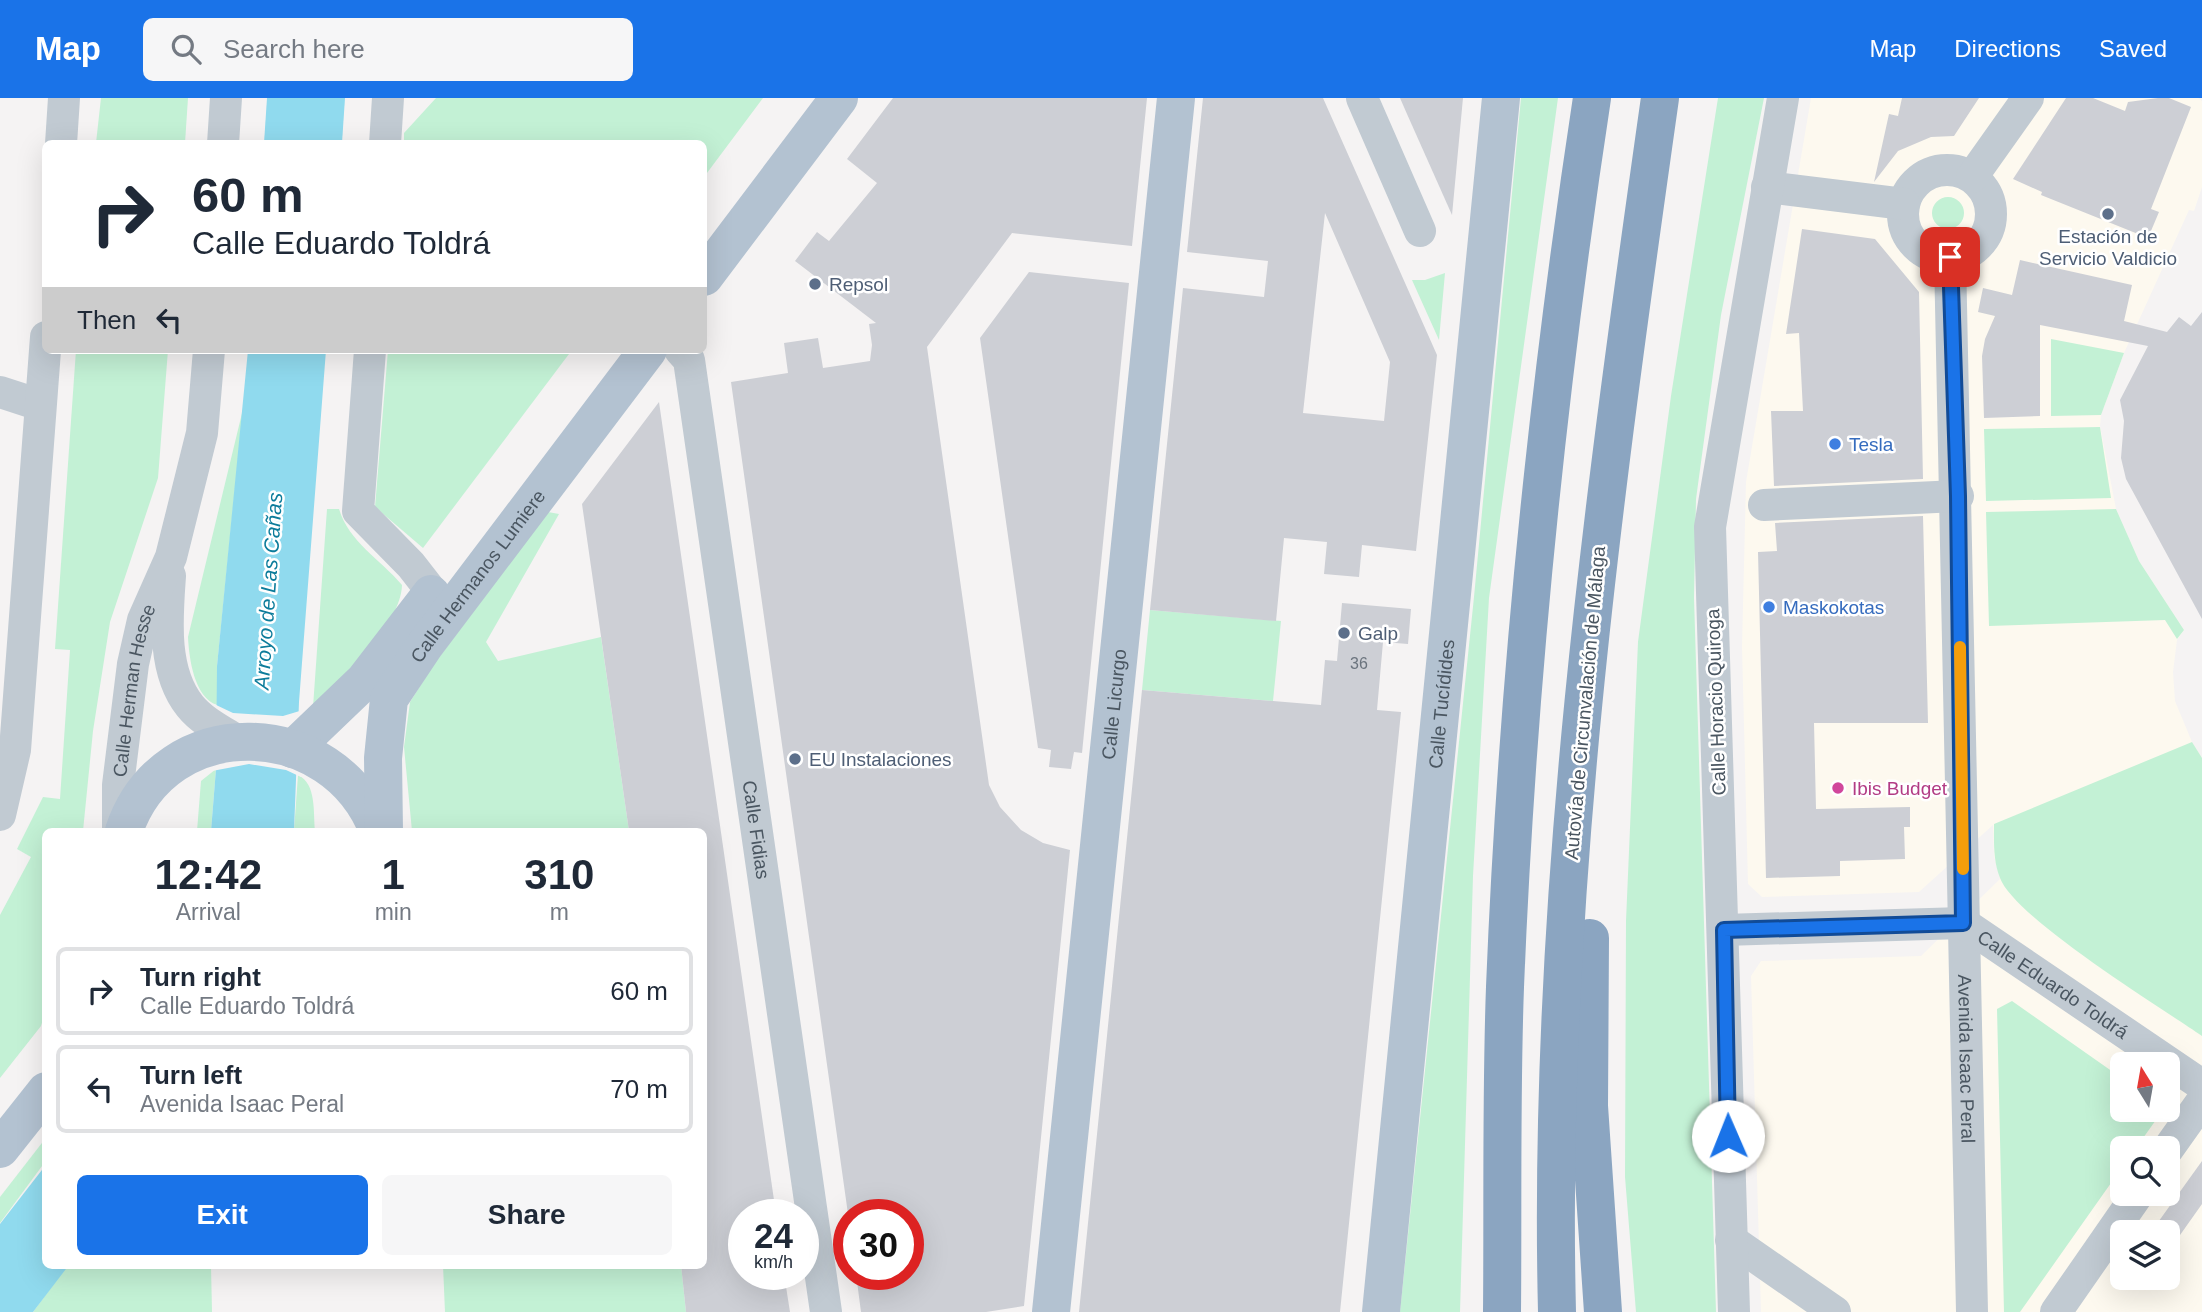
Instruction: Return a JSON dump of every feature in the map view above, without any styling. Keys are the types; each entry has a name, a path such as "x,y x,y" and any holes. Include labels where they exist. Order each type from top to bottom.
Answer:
{"highway":[{"path":"1502,1312 1505,989 1519,726 1542,465 1592,98"},
{"name":"Autovía de Circunvalación de Málaga","path":"1558,1312 1559,1058 1572,820 1587,657 1616,404 1660,98"},
{"path":"1587,657 1596,825 1589,954 1589,1106 1603,1312"}],"main road":[{"path":"707,230 806,98"},
{"path":"707,273 839,98"},
{"name":"Calle Licurgo","path":"1051,1312 1176,98"},
{"name":"Calle Tucídides","path":"1381,1312 1501,98"},
{"name":"Calle Hermanos Lumiere","path":"303,746 364,681 613,354"},
{"name":"Calle Hermanos Lumiere","path":"384,828 383,758 389,699 433,634 645,354"},
{"path":"125,828 141,796 169,767 220,737 303,746 351,783 370,809 377,828"},
{"path":"0,1149 42,1096"}],"street":[{"path":"61,140 64,98"},
{"path":"223,140 226,98"},
{"path":"1362,98 1420,231"},
{"name":"Calle Horacio Quiroga","path":"1734,1312 1710,527 1783,98"},
{"path":"1972,177 2028,98"},
{"path":"385,140 390,101"},
{"path":"1958,171 1972,177 1988,199 1989,226 1979,244 1961,255 1937,257 1913,242 1904,224 1904,204 1909,190 1930,173 1958,171"},
{"path":"1767,187 1904,204"},
{"name":"Avenida Isaac Peral","path":"1950,257 1958,496 1963,923 1972,1312"},
{"path":"0,815 15,750 44,354"},
{"name":"Calle Herman Hesse","path":"118,828 118,785 133,664 143,620 171,557 202,433 209,354"},
{"path":"370,354 358,511 411,565 432,592"},
{"name":"Calle Fidias","path":"684,354 689,360 826,1312"},
{"path":"0,392 40,405"},
{"path":"1764,505 1958,496"},
{"name":"Calle Herman Hesse","path":"171,557 168,613 173,679 191,708 220,737"},
{"name":"Calle Eduardo Toldrá","path":"1724,930 1963,923 2202,1085"},
{"path":"2177,1136 2202,1101"},
{"path":"2056,1312 2130,1206"},
{"path":"1731,1240 1835,1312"}],"shaded area":[{"path":"1811,98 2198,98 2202,101 2202,187 2194,211 2189,210 2124,353 2101,415 2100,426 2116,509 2139,561 2184,630 2177,640 2173,672 2175,701 2192,742 2202,758 2202,1312 1761,1312 1751,976 1761,961 1921,956 2000,879 1994,856 1993,825 1919,892 1762,897 1748,884 1742,647 1746,482"}],"green space":[{"path":"101,98 188,98 185,140 96,140"},
{"path":"436,98 763,98 707,173 707,140 404,140 404,133"},
{"path":"1521,98 1558,98 1489,598 1473,876 1460,1312 1400,1312 1474,597"},
{"path":"1718,98 1764,98 1721,315 1696,499 1694,598 1716,1312 1636,1312 1625,1177 1626,921 1638,642 1671,396"},
{"path":"1948,197 1959,202 1964,213 1959,224 1948,229 1937,224 1932,213 1937,202"},
{"path":"1445,273 1439,340 1412,280 1425,280"},
{"path":"2051,339 2124,353 2101,415 2051,416"},
{"path":"76,354 168,354 158,478 110,622 93,731 83,828 42,828 42,1023 0,1078 0,915 31,857 17,849 43,797 60,799 70,650 55,649"},
{"path":"388,354 569,354 423,548 375,507"},
{"path":"243,409 217,666 217,705 209,701 198,686 188,637"},
{"path":"2100,427 2111,498 1986,501 1984,429"},
{"path":"327,509 339,509 358,541 402,585 392,617 368,652 313,707"},
{"path":"2116,509 2139,561 2184,630 2177,639 2165,620 1989,626 1986,512"},
{"path":"548,512 559,514 486,642 498,661 601,637 629,828 412,828 404,747 410,702 434,664"},
{"path":"1150,610 1281,621 1273,701 1142,690"},
{"path":"2192,742 2202,758 2202,1036 2091,961 2032,915 2011,895 2000,878 1994,845 1994,824"},
{"path":"216,769 211,828 197,828 201,781"},
{"path":"298,775 304,779 311,792 315,828 294,828"},
{"path":"2012,1001 2110,1070 2110,1122 2154,1122 2145,1136 2110,1136 2110,1184 2020,1312 2004,1312 1997,1009"},
{"path":"42,1143 42,1166 0,1223 0,1197"},
{"path":"65,1269 211,1269 212,1312 33,1312"},
{"path":"443,1269 681,1269 686,1312 445,1312"}],"water":[{"path":"267,98 345,98 342,140 264,140"},
{"name":"Arroyo de Las Cañas","path":"248,354 326,354 299,702 294,828 211,828 216,769 217,666"},
{"path":"42,1170 42,1269 66,1269 33,1312 0,1312 0,1224"}],"pier":[{"path":"214,704 233,713 283,716 303,710 301,777 286,770 249,764 212,771"}],"building":[{"path":"893,98 1147,98 1132,246 1012,233 927,347 989,785 1000,807 1021,830 1043,843 1070,850 1024,1306 986,1312 861,1312 858,1290 924,1290 924,1199 846,1199 731,382 788,373 784,343 818,338 823,368 870,361 872,345 869,324 876,323 795,261 817,232 829,241 877,183 847,159"},
{"path":"1203,98 1323,98 1437,355 1416,551 1362,545 1359,577 1324,574 1327,542 1284,538 1276,621 1150,610 1183,288 1264,297 1268,261 1187,252","holes":["1325,213 1390,362 1384,421 1303,413"]},
{"path":"1400,98 1463,98 1452,215 1407,114"},
{"path":"1902,98 1979,98 1954,136 1931,137 1898,151 1874,182 1889,114 1898,116"},
{"path":"2066,98 2093,98 2125,111 2128,102 2158,98 2169,98 2191,107 2151,209 2159,212 2148,238 2041,195 2042,192 2013,179"},
{"path":"1802,229 1875,239 1919,292 1923,479 1774,486 1771,411 1803,411 1799,333 1786,334"},
{"path":"2020,260 2132,285 2124,321 2167,332 2179,317 2191,326 2202,312 2202,619 2126,479 2121,458 2124,421 2120,400 2148,346 2040,325 2040,416 1984,418 1982,356 1985,339 1995,316 1978,312 1983,288 2012,295"},
{"path":"1029,272 1129,283 1082,753 1074,752 1071,769 1049,767 1051,750 1038,748 980,338"},
{"path":"659,402 774,1199 728,1199 728,1290 787,1290 790,1312 686,1312 681,1269 707,1269 707,828 629,828 582,504"},
{"path":"1923,516 1928,723 1814,723 1816,809 1910,807 1910,827 1904,827 1905,859 1840,861 1840,876 1766,878 1758,552 1777,551 1775,523"},
{"path":"1342,603 1411,609 1408,644 1383,642 1377,710 1401,712 1340,1312 1079,1312 1142,690 1321,705 1325,660 1337,661"},
{"path":"2202,1161 2202,1204 2180,1235 2180,1220 2160,1220 2170,1206 2180,1206 2180,1192"}],"slow traffic":[{"path":"1960,647 1963,869"}],"place":[{"name":"Estación de Servicio Valdicio","path":"2108,214"},
{"name":"Repsol","path":"815,284"},
{"name":"Tesla","path":"1835,444"},
{"name":"Maskokotas","path":"1769,607"},
{"name":"Galp","path":"1344,633"},
{"name":"EU Instalaciones","path":"795,759"},
{"name":"Ibis Budget","path":"1838,788"}],"route":[{"path":"1728,1136 1724,930 1963,923 1958,496 1950,257"}]}
